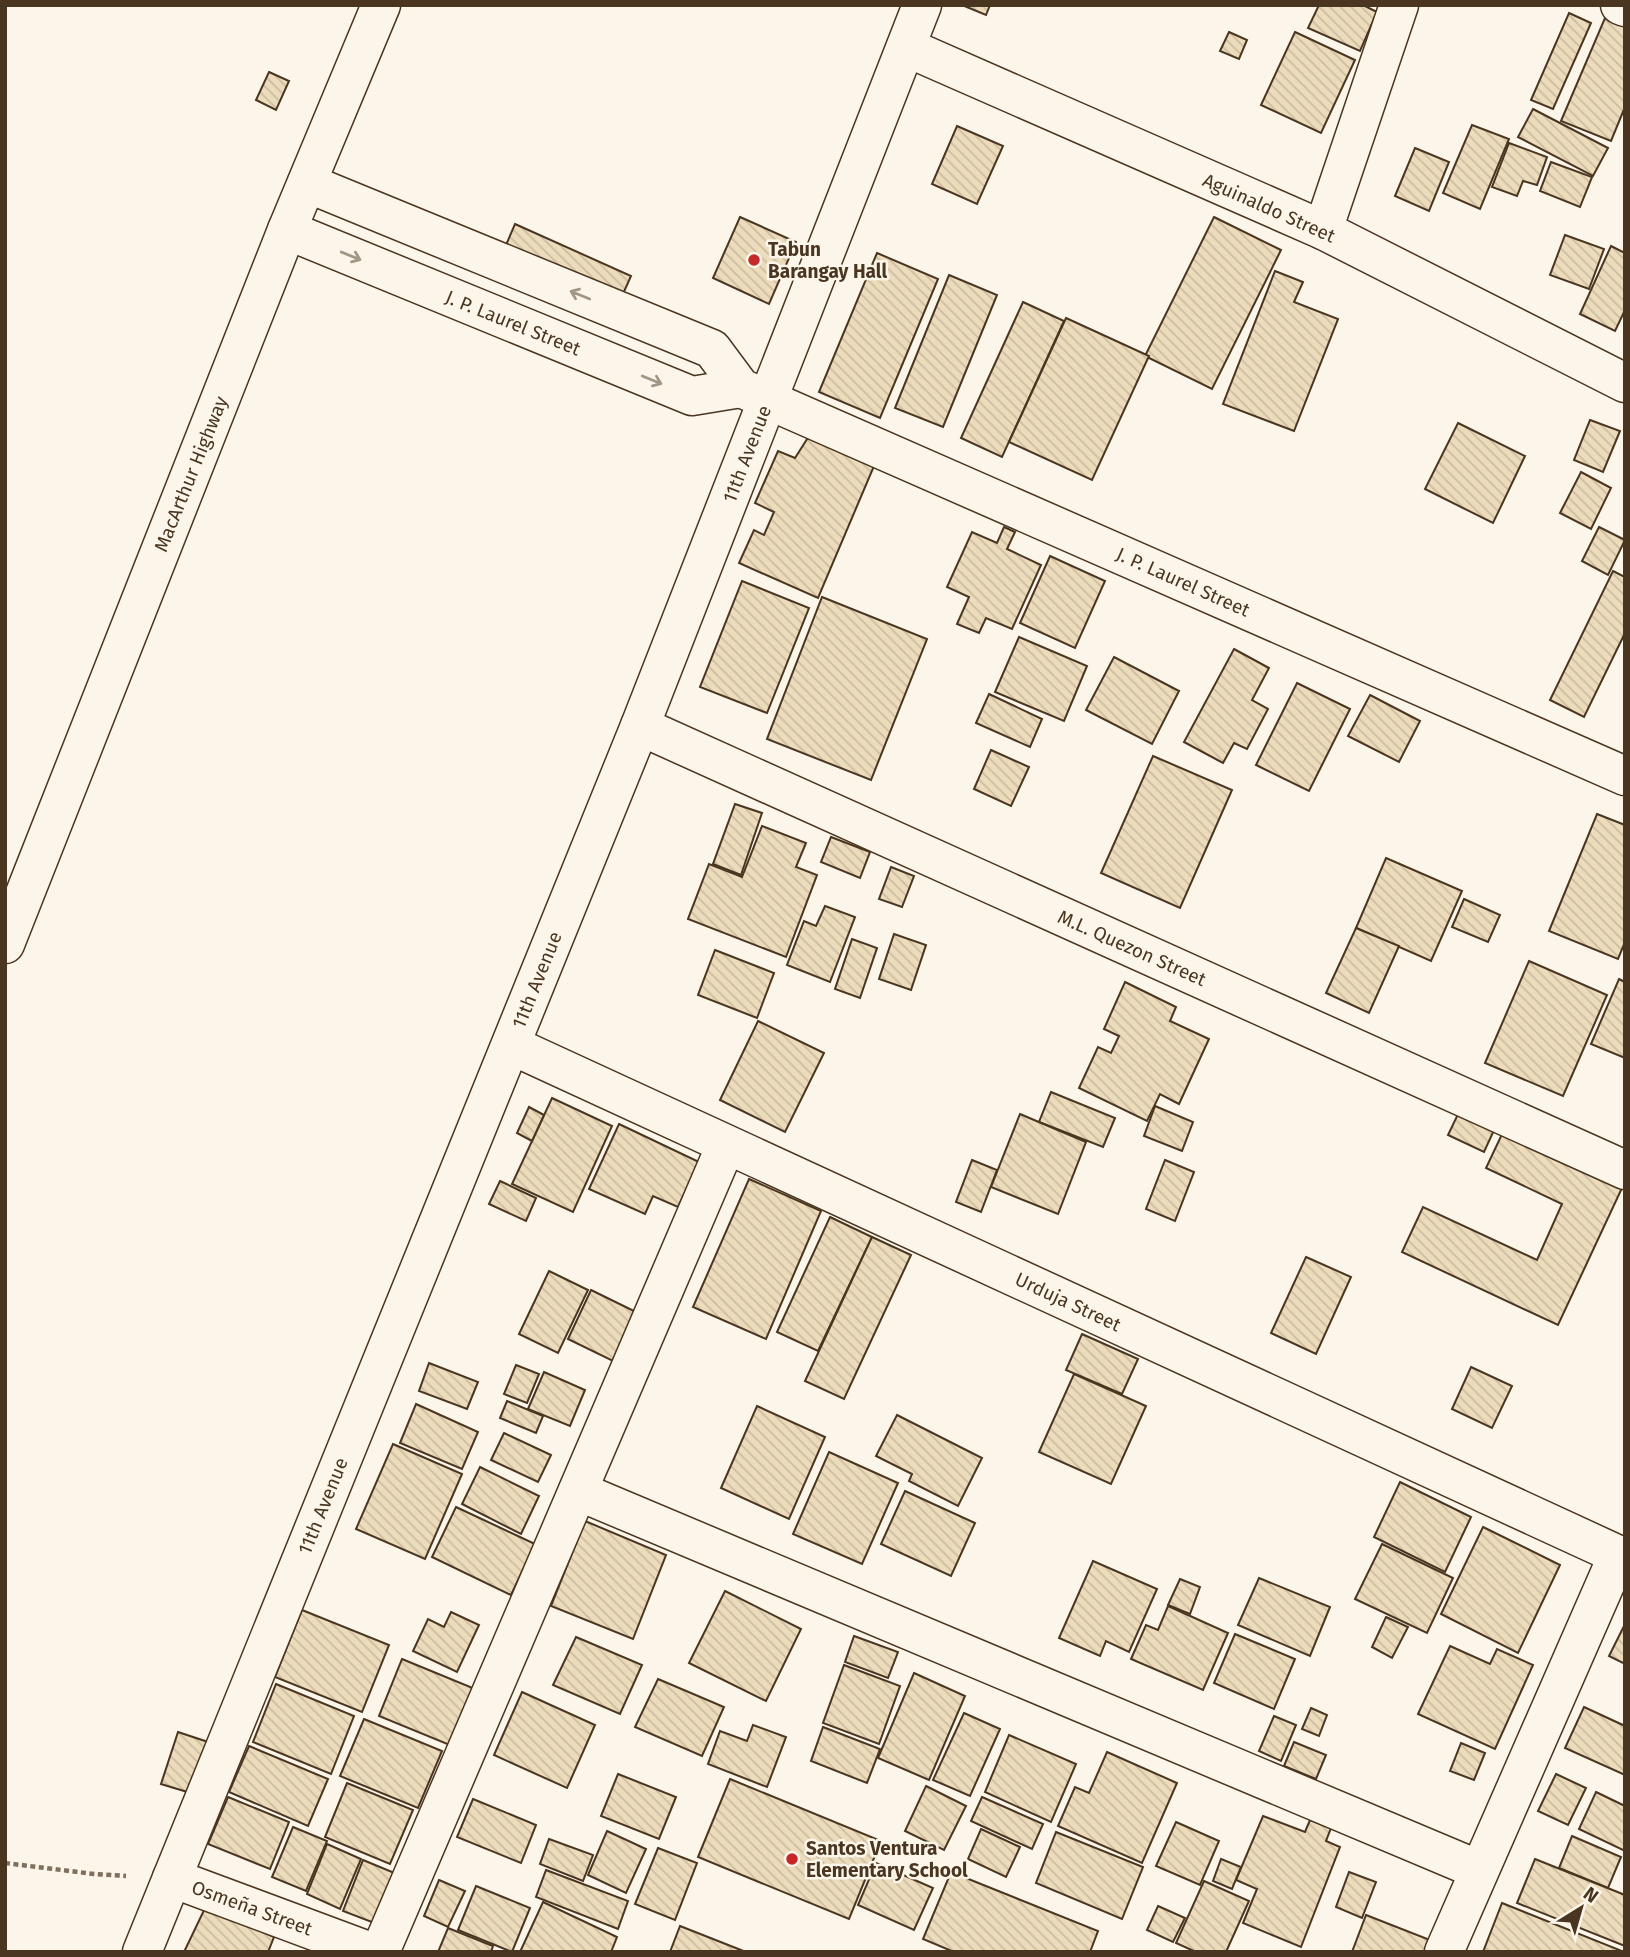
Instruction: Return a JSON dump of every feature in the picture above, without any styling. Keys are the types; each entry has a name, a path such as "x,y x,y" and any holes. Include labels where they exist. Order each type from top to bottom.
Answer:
{"main road":[{"name":"MacArthur Highway","path":"5,944 288,230 381,5"},
{"name":"11th Avenue","path":"142,1952 640,726 755,394 922,5"},
{"path":"1322,230 1399,5"},
{"path":"1620,5 1625,7"},
{"name":"Aguinaldo Street","path":"906,47 1322,230 1625,383"},
{"name":"J. P. Laurel Street","path":"307,183 712,349 755,394 1625,776"},
{"name":"J. P. Laurel Street","path":"288,230 692,396 755,394"},
{"path":"462,302 482,254"},
{"path":"609,362 628,315"},
{"name":"M.L. Quezon Street","path":"640,726 1625,1170"},
{"name":"Urduja Street","path":"511,1045 1621,1557"},
{"path":"380,1952 726,1144"},
{"path":"578,1491 1479,1870"},
{"path":"1444,1952 1621,1557"},
{"name":"Osmeña Street","path":"172,1878 371,1952"}],"path":[{"path":"5,1863 94,1874 172,1878"}],"building":[{"path":"962,5 990,5 986,15"},
{"path":"1319,5 1363,5 1377,12 1360,51 1308,28"},
{"path":"1569,13 1591,23 1553,109 1531,100"},
{"path":"1605,18 1625,26 1625,107 1611,141 1561,121"},
{"path":"1229,32 1247,40 1239,59 1220,51"},
{"path":"1295,32 1355,60 1321,133 1261,105"},
{"path":"269,72 289,81 276,110 256,100"},
{"path":"1533,109 1608,148 1593,176 1518,137"},
{"path":"1472,125 1509,139 1480,209 1443,193"},
{"path":"957,126 1003,146 977,204 932,184"},
{"path":"1509,143 1547,157 1537,185 1523,181 1517,196 1492,187"},
{"path":"1415,148 1449,162 1429,211 1395,196"},
{"path":"1551,162 1592,177 1580,207 1540,191"},
{"name":"Tabun Barangay Hall","path":"740,217 796,242 769,304 713,278"},
{"path":"1214,217 1281,250 1212,389 1145,356"},
{"path":"515,224 631,276 619,303 503,252"},
{"path":"1565,235 1604,249 1589,289 1550,275"},
{"path":"1611,246 1625,253 1625,310 1615,331 1580,314"},
{"path":"877,253 938,279 880,418 819,392"},
{"path":"1275,271 1303,282 1294,302 1338,319 1294,431 1223,404"},
{"path":"949,275 997,295 943,427 895,408"},
{"path":"1023,302 1064,321 1002,457 961,438"},
{"path":"1066,318 1149,356 1092,480 1009,442"},
{"path":"1590,420 1620,431 1603,472 1574,460"},
{"path":"1458,423 1525,456 1493,523 1425,489"},
{"path":"809,436 874,466 818,598 739,563 754,530 764,535 774,512 755,503 778,451 795,458"},
{"path":"1581,472 1611,488 1591,529 1560,513"},
{"path":"1004,527 1015,532 1007,549 1041,565 1012,629 986,618 979,633 957,624 969,597 947,587 972,532 997,543"},
{"path":"1599,527 1625,540 1608,575 1582,561"},
{"path":"1050,556 1105,581 1075,648 1020,623"},
{"path":"1613,571 1625,577 1625,633 1584,717 1550,700"},
{"path":"742,581 809,608 767,713 700,687"},
{"path":"822,597 927,639 871,780 767,739"},
{"path":"1019,637 1087,666 1064,721 995,692"},
{"path":"1234,649 1269,668 1252,700 1268,709 1247,749 1234,743 1223,763 1184,742"},
{"path":"1114,657 1179,691 1152,744 1086,710"},
{"path":"1297,683 1350,709 1309,791 1256,765"},
{"path":"989,694 1042,719 1030,747 976,723"},
{"path":"1370,695 1420,721 1399,762 1348,736"},
{"path":"991,750 1029,767 1011,806 974,789"},
{"path":"1153,756 1232,790 1180,908 1101,873"},
{"path":"735,804 762,813 741,875 713,864"},
{"path":"1597,814 1625,825 1625,942 1618,959 1549,931"},
{"path":"762,826 806,843 796,867 817,875 786,957 688,919 709,864 742,877"},
{"path":"831,837 870,852 860,878 821,862"},
{"path":"1386,858 1462,891 1431,961 1356,928"},
{"path":"891,867 914,876 902,907 879,899"},
{"path":"1464,899 1500,915 1488,942 1452,927"},
{"path":"825,906 855,917 830,982 787,965 804,921 816,926"},
{"path":"1356,928 1399,946 1369,1013 1326,993"},
{"path":"894,934 926,945 911,990 879,979"},
{"path":"852,939 877,948 860,998 835,989"},
{"path":"715,950 774,973 757,1018 698,995"},
{"path":"1529,961 1607,995 1563,1096 1485,1063"},
{"path":"1619,979 1625,982 1625,1058 1591,1044"},
{"path":"1125,982 1176,1007 1170,1021 1209,1039 1179,1104 1160,1094 1147,1121 1079,1088 1098,1047 1111,1053 1119,1036 1104,1029"},
{"path":"758,1021 824,1053 785,1132 720,1100"},
{"path":"1051,1092 1115,1118 1103,1147 1039,1122"},
{"path":"552,1098 612,1126 573,1212 512,1184"},
{"path":"1155,1106 1193,1122 1182,1151 1144,1136"},
{"path":"529,1107 544,1115 532,1141 517,1133"},
{"path":"1459,1112 1495,1128 1484,1152 1448,1135"},
{"path":"1020,1114 1086,1142 1058,1214 991,1187"},
{"path":"619,1124 699,1162 678,1207 653,1196 645,1214 589,1189"},
{"path":"1503,1132 1622,1188 1558,1325 1402,1252 1423,1207 1537,1260 1562,1204 1486,1168"},
{"path":"972,1160 997,1170 981,1212 956,1202"},
{"path":"1165,1160 1194,1172 1175,1221 1146,1209"},
{"path":"749,1179 821,1211 766,1339 693,1307"},
{"path":"500,1181 536,1198 526,1221 489,1204"},
{"path":"830,1217 872,1237 818,1351 777,1332"},
{"path":"872,1237 911,1255 844,1399 805,1381"},
{"path":"1306,1257 1351,1277 1316,1354 1271,1333"},
{"path":"549,1271 588,1290 558,1353 519,1334"},
{"path":"591,1290 636,1312 613,1361 568,1339"},
{"path":"1082,1334 1138,1359 1122,1394 1066,1370"},
{"path":"429,1363 478,1382 467,1409 419,1391"},
{"path":"516,1365 539,1374 527,1403 504,1394"},
{"path":"1471,1367 1512,1386 1492,1428 1452,1409"},
{"path":"544,1372 585,1390 570,1426 528,1409"},
{"path":"1074,1374 1146,1406 1111,1484 1039,1452"},
{"path":"507,1401 543,1416 536,1433 500,1418"},
{"path":"416,1404 478,1432 462,1469 400,1443"},
{"path":"757,1406 825,1437 789,1519 721,1488"},
{"path":"897,1415 982,1458 958,1506 909,1481 912,1474 876,1456"},
{"path":"504,1433 551,1455 538,1482 491,1460"},
{"path":"393,1444 462,1474 425,1559 356,1529"},
{"path":"829,1452 898,1483 862,1564 793,1534"},
{"path":"480,1467 539,1496 521,1534 462,1504"},
{"path":"1400,1482 1471,1517 1445,1572 1374,1537"},
{"path":"905,1491 975,1523 951,1576 881,1544"},
{"path":"456,1507 535,1544 511,1595 432,1557"},
{"path":"585,1521 666,1555 633,1639 551,1606"},
{"path":"1483,1527 1560,1565 1518,1653 1441,1614"},
{"path":"1382,1544 1453,1578 1427,1633 1355,1599"},
{"path":"1093,1561 1157,1589 1129,1652 1106,1641 1100,1656 1059,1638"},
{"path":"1259,1578 1330,1607 1310,1656 1238,1625"},
{"path":"1180,1579 1200,1587 1190,1614 1168,1605"},
{"path":"725,1591 801,1629 766,1701 689,1663"},
{"path":"1168,1606 1228,1633 1203,1690 1131,1659 1146,1625 1158,1630"},
{"path":"302,1610 389,1645 362,1712 275,1677"},
{"path":"451,1612 479,1625 457,1672 413,1651 428,1619 444,1627"},
{"path":"1386,1617 1408,1627 1392,1658 1372,1647"},
{"path":"1625,1624 1625,1664 1609,1656"},
{"path":"1235,1634 1295,1659 1274,1709 1214,1683"},
{"path":"854,1636 898,1652 888,1678 845,1662"},
{"path":"576,1637 642,1665 620,1714 553,1685"},
{"path":"1450,1646 1490,1664 1497,1649 1533,1665 1495,1749 1418,1714"},
{"path":"402,1659 480,1691 457,1748 379,1716"},
{"path":"844,1665 900,1686 879,1744 823,1723"},
{"path":"914,1673 965,1696 929,1780 878,1758"},
{"path":"658,1679 724,1707 702,1756 635,1727"},
{"path":"276,1684 354,1716 331,1774 253,1742"},
{"path":"522,1692 595,1725 567,1788 494,1755"},
{"path":"1584,1707 1625,1726 1625,1775 1565,1748"},
{"path":"1311,1708 1327,1715 1319,1736 1302,1729"},
{"path":"964,1713 1000,1729 970,1796 933,1780"},
{"path":"1274,1716 1296,1725 1281,1761 1259,1751"},
{"path":"364,1719 442,1751 418,1808 340,1776"},
{"path":"753,1725 786,1737 767,1787 708,1764 720,1731 747,1741"},
{"path":"823,1727 880,1749 867,1783 811,1761"},
{"path":"178,1732 211,1743 194,1794 161,1784"},
{"path":"1009,1735 1076,1764 1051,1822 985,1792"},
{"path":"1294,1742 1326,1755 1316,1779 1284,1766"},
{"path":"1461,1743 1485,1753 1474,1780 1450,1771"},
{"path":"249,1746 328,1779 308,1826 229,1792"},
{"path":"1107,1752 1177,1783 1142,1863 1058,1826 1075,1787 1089,1793"},
{"path":"618,1774 676,1797 659,1839 601,1816"},
{"path":"1556,1774 1586,1788 1568,1825 1538,1811"},
{"path":"730,1779 881,1841 849,1919 698,1857"},
{"path":"347,1783 413,1810 390,1864 325,1837"},
{"path":"926,1786 966,1806 944,1850 905,1831"},
{"path":"1596,1792 1625,1806 1625,1851 1579,1829"},
{"path":"228,1797 289,1822 270,1869 208,1844"},
{"path":"982,1797 1043,1824 1032,1849 971,1821"},
{"path":"473,1799 536,1825 521,1863 457,1837"},
{"path":"1263,1816 1305,1832 1310,1820 1331,1828 1326,1841 1340,1847 1301,1947 1243,1923 1257,1889 1236,1880"},
{"path":"1176,1822 1219,1841 1200,1885 1156,1866"},
{"path":"293,1827 327,1841 306,1891 272,1877"},
{"path":"981,1829 1020,1847 1006,1877 968,1859"},
{"path":"607,1831 646,1849 626,1893 588,1875"},
{"path":"1056,1832 1143,1867 1122,1919 1036,1883"},
{"path":"1572,1836 1621,1857 1608,1888 1559,1868"},
{"path":"549,1839 593,1855 583,1881 540,1864"},
{"path":"327,1844 361,1859 340,1909 307,1894"},
{"path":"658,1848 697,1863 675,1920 635,1904"},
{"path":"1221,1859 1241,1867 1232,1889 1213,1881"},
{"path":"1535,1859 1625,1895 1625,1946 1517,1903"},
{"path":"363,1860 397,1874 377,1924 343,1911"},
{"path":"876,1863 933,1888 914,1930 858,1905"},
{"path":"546,1870 628,1901 618,1929 536,1897"},
{"path":"951,1872 1098,1931 1090,1952 954,1952 923,1939"},
{"path":"1349,1872 1376,1882 1362,1918 1336,1907"},
{"path":"439,1880 465,1891 448,1927 424,1916"},
{"path":"1204,1881 1249,1901 1226,1952 1196,1952 1176,1943"},
{"path":"476,1886 530,1908 512,1952 458,1930"},
{"path":"543,1902 617,1937 611,1952 520,1952"},
{"path":"1502,1903 1622,1951 1483,1952"},
{"path":"206,1906 274,1937 268,1952 184,1952"},
{"path":"1158,1906 1185,1918 1173,1942 1147,1930"},
{"path":"1366,1915 1430,1940 1425,1952 1352,1952"},
{"path":"680,1926 746,1952 670,1952"},
{"path":"448,1928 493,1946 491,1952 438,1952"}],"place":[{"name":"Tabun Barangay Hall","path":"754,260"},
{"name":"Santos Ventura Elementary School","path":"792,1859"}]}
